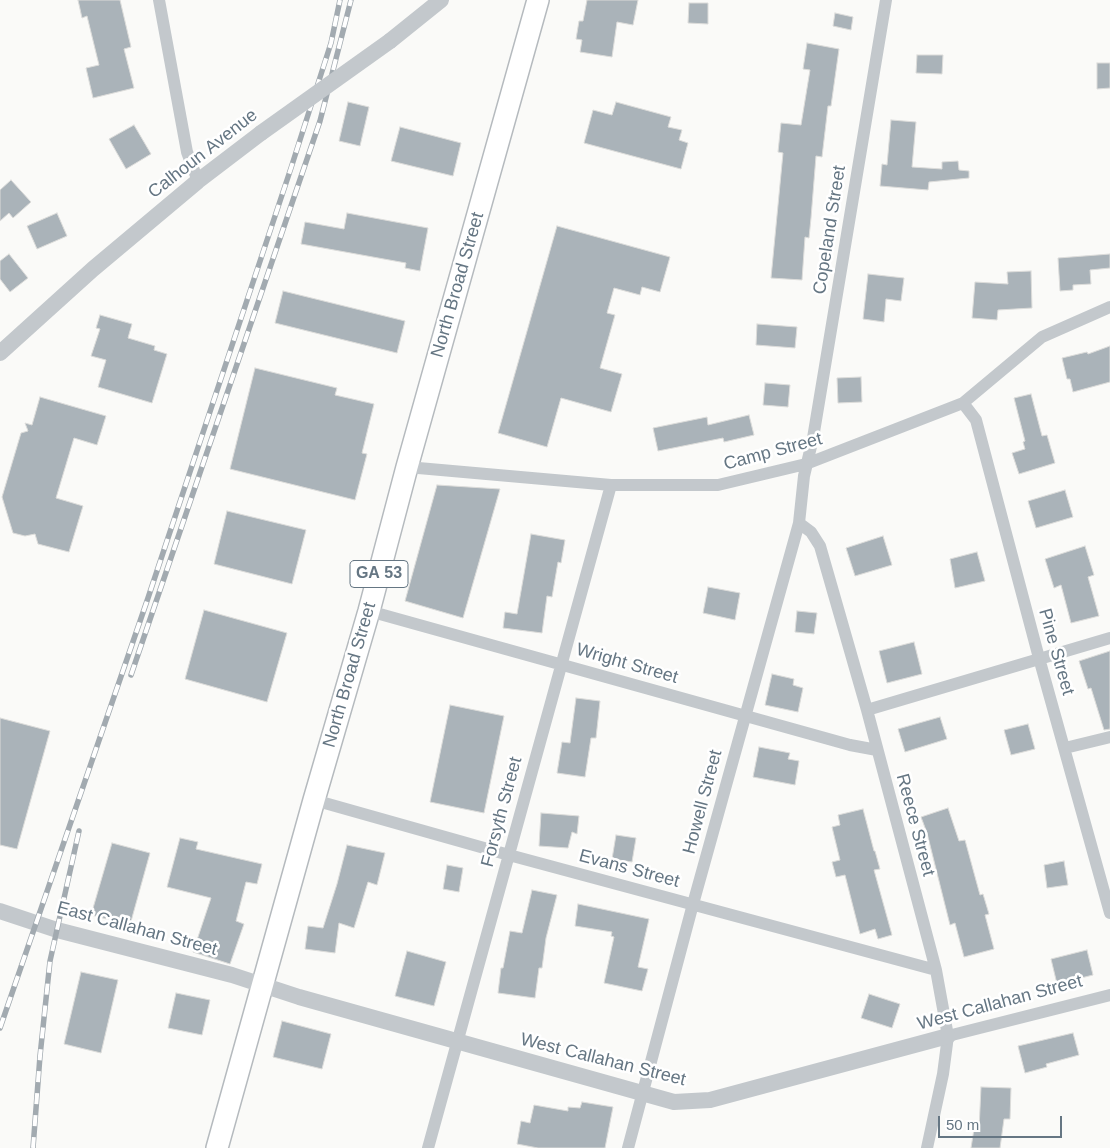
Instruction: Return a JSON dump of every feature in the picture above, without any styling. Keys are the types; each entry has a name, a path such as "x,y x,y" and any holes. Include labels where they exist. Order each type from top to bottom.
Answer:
{"main road":[{"name":"North Broad Street","path":"217,1148 369,611 407,467 538,0"}],"street":[{"path":"159,0 187,152 198,181"},
{"name":"Calhoun Avenue","path":"0,353 93,269 198,181 261,133 390,41 441,0"},
{"name":"Copeland Street","path":"806,464 814,438 886,0"},
{"name":"Camp Street","path":"407,467 611,485 718,485 806,464 963,403 1042,338 1110,307"},
{"name":"Pine Street","path":"963,403 976,420 1039,658 1110,913"},
{"name":"Howell Street","path":"628,1148 693,904 799,523 806,464"},
{"name":"Forsyth Street","path":"428,1148 611,485"},
{"name":"Reece Street","path":"799,523 811,532 820,546 867,710 936,970 948,1036 943,1074 927,1148"},
{"name":"Wright Street","path":"369,611 850,745 877,750"},
{"path":"867,710 1110,638"},
{"path":"1065,748 1110,737"},
{"name":"Evans Street","path":"314,800 509,855 936,970"},
{"name":"East Callahan Street","path":"0,911 57,930 264,985"},
{"name":"West Callahan Street","path":"264,985 298,997 457,1043 674,1102 710,1100 1110,995"}],"building":[{"path":"78,0 120,0 131,47 124,49 134,88 93,98 86,68 99,65 87,16 82,18"},
{"path":"587,0 638,0 633,25 617,22 612,57 580,52 582,40 576,39 579,21 583,21"},
{"path":"689,3 708,3 708,24 688,23"},
{"path":"835,13 853,17 851,30 833,26"},
{"path":"807,43 839,49 831,106 828,106 822,157 816,156 809,238 805,237 802,280 771,278 783,153 778,152 781,123 801,125 810,70 803,69"},
{"path":"917,55 943,55 942,74 916,73"},
{"path":"1097,63 1110,63 1110,88 1097,89"},
{"path":"348,102 369,107 360,146 339,141"},
{"path":"616,102 671,117 668,127 682,130 679,140 688,143 681,169 584,143 593,110 612,115"},
{"path":"891,120 916,122 912,167 942,169 942,162 958,161 959,170 969,171 969,178 929,182 928,190 880,186 882,164 887,165"},
{"path":"134,125 151,154 126,169 109,139"},
{"path":"400,127 461,143 453,176 391,161"},
{"path":"11,180 31,202 13,218 9,213 0,221 0,190"},
{"path":"57,213 67,236 37,249 27,226"},
{"path":"347,213 428,228 420,271 405,268 406,263 301,244 305,222 344,229"},
{"path":"557,226 670,257 660,292 642,287 640,295 614,288 607,313 615,315 600,368 622,374 611,412 561,398 547,447 498,433"},
{"path":"9,254 28,278 10,292 0,279 0,261"},
{"path":"1110,254 1110,268 1090,270 1091,284 1073,285 1073,290 1060,291 1058,258"},
{"path":"1031,271 1032,308 998,310 997,320 972,318 975,282 1008,284 1007,272"},
{"path":"868,274 904,278 901,301 886,299 884,322 863,319"},
{"path":"283,291 405,321 397,353 275,323"},
{"path":"100,315 132,324 128,338 155,346 154,350 167,354 152,403 98,387 106,360 91,356 100,329 96,328"},
{"path":"757,324 797,327 795,348 756,345"},
{"path":"1110,346 1110,382 1073,392 1070,379 1067,379 1062,358 1087,352 1088,354"},
{"path":"255,368 337,388 335,395 374,404 362,453 367,454 355,500 230,469"},
{"path":"861,377 862,402 838,403 837,378"},
{"path":"765,383 790,385 788,407 763,405"},
{"path":"1031,394 1042,436 1047,435 1055,463 1019,474 1012,453 1025,449 1023,442 1025,441 1014,398"},
{"path":"40,397 106,416 97,445 74,438 56,498 83,506 69,552 38,544 35,534 25,536 13,533 2,497 21,433 28,431 25,423 32,425"},
{"path":"749,415 754,435 724,442 723,438 658,451 653,428 707,417 708,425"},
{"path":"437,485 500,489 463,618 405,601"},
{"path":"1065,490 1073,517 1036,528 1028,501"},
{"path":"227,511 306,530 292,584 214,564"},
{"path":"531,534 565,540 561,563 558,562 552,597 547,596 542,633 503,628 505,612 517,614"},
{"path":"883,536 892,565 855,576 846,548"},
{"path":"1085,546 1094,575 1088,577 1099,616 1071,623 1061,585 1054,588 1045,559"},
{"path":"977,552 985,581 955,588 950,559"},
{"path":"708,587 740,593 735,620 703,613"},
{"path":"204,610 287,633 267,702 185,679"},
{"path":"797,611 817,613 814,634 795,632"},
{"path":"914,642 922,674 887,683 879,651"},
{"path":"1110,651 1110,729 1104,730 1091,688 1088,689 1079,661"},
{"path":"772,674 794,679 793,685 803,688 798,712 765,705"},
{"path":"576,698 600,701 596,738 591,738 585,777 557,773 562,742 570,743"},
{"path":"450,705 504,716 484,813 430,802"},
{"path":"940,717 947,739 905,752 898,729"},
{"path":"0,718 50,731 17,849 0,845"},
{"path":"1028,724 1035,749 1011,755 1004,730"},
{"path":"759,747 790,753 788,759 799,761 795,785 753,777"},
{"path":"948,808 959,841 965,840 980,895 983,894 989,914 985,915 994,949 964,957 955,923 950,925 927,833 921,817"},
{"path":"863,809 880,869 874,870 892,935 878,939 875,929 860,934 845,875 836,877 832,862 840,860 832,827 840,825 838,815"},
{"path":"541,813 579,816 577,834 572,832 568,848 539,846"},
{"path":"616,835 636,838 632,862 612,859"},
{"path":"180,838 198,842 196,849 262,864 257,884 246,882 236,921 244,924 230,964 193,952 211,898 167,887"},
{"path":"112,843 150,853 130,925 91,915"},
{"path":"347,845 385,853 377,885 368,882 354,928 339,923 335,953 305,949 308,926 323,928"},
{"path":"1064,861 1068,885 1047,888 1044,865"},
{"path":"447,865 463,868 459,892 443,889"},
{"path":"532,890 557,895 546,938 542,968 539,968 535,998 498,993 501,968 503,968 510,931 522,933"},
{"path":"578,904 649,919 638,967 648,969 642,991 604,983 614,937 611,936 612,932 575,926"},
{"path":"1087,950 1093,975 1057,984 1051,959"},
{"path":"407,951 446,962 434,1006 395,996"},
{"path":"81,972 118,980 101,1053 64,1044"},
{"path":"176,993 210,1000 202,1035 168,1028"},
{"path":"869,994 900,1004 892,1028 861,1018"},
{"path":"282,1021 331,1034 322,1069 273,1057"},
{"path":"1073,1033 1079,1055 1046,1064 1047,1067 1025,1073 1018,1046"},
{"path":"981,1087 1011,1088 1010,1119 1004,1119 1000,1148 971,1148 974,1129 979,1130"},
{"path":"582,1102 613,1107 605,1148 538,1148 517,1144 521,1121 530,1123 534,1105 568,1111 568,1107 580,1108"}],"railway":[{"path":"0,1028 148,598 291,168 331,43 340,0"},
{"path":"131,675 320,121 351,0"},
{"path":"33,1148 50,961 79,831"}]}
